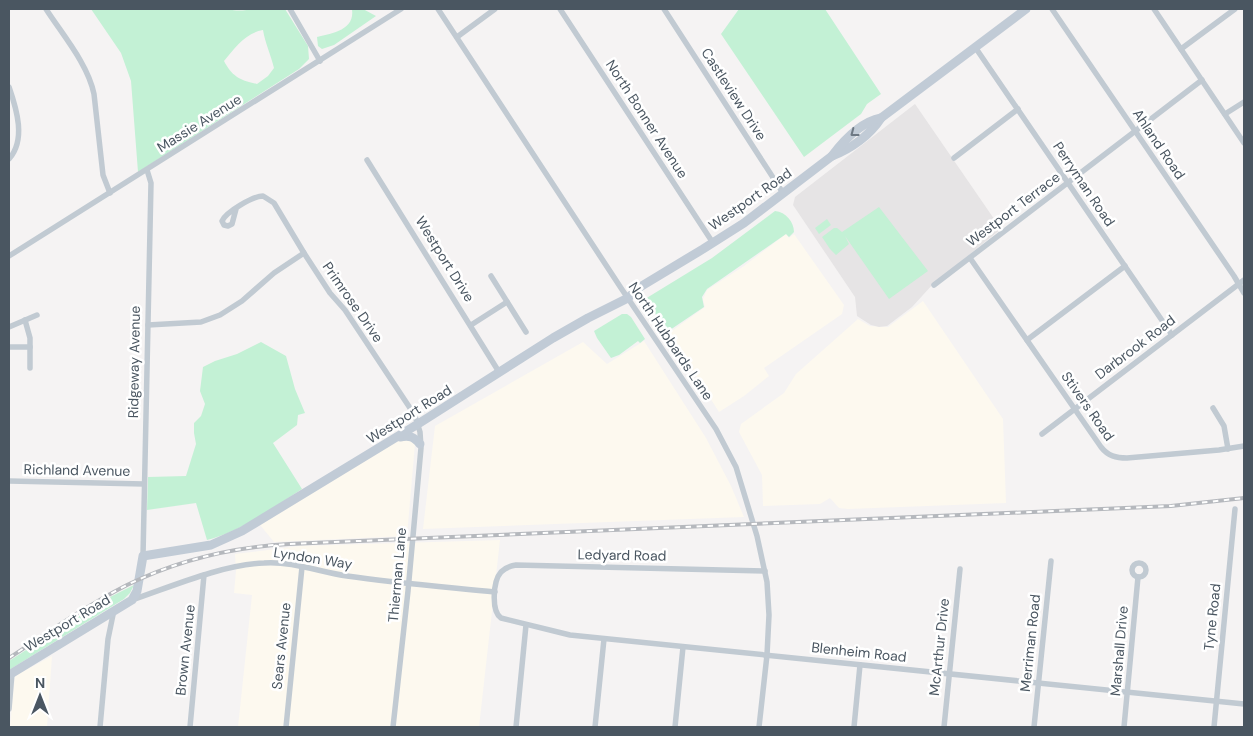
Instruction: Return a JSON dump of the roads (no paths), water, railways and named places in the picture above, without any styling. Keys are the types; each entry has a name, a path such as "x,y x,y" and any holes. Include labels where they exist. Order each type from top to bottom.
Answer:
{"main road":[{"name":"Westport Road","path":"10,674 132,600 138,585 144,556 202,547 226,540 242,532 588,318 628,298 640,287 750,219 832,156 843,141 870,120 881,118 1026,9"},
{"path":"398,437 413,437 420,444"}],"street":[{"path":"46,9 86,70 91,82 103,175 110,193"},
{"path":"290,9 320,61"},
{"name":"Massie Avenue","path":"9,256 401,9"},
{"name":"North Hubbards Lane","path":"438,9 716,429 734,462 742,480 765,571 769,601 767,655 759,727"},
{"path":"457,37 495,9"},
{"name":"North Bonner Avenue","path":"560,9 713,242"},
{"name":"Castleview Drive","path":"664,9 783,193"},
{"name":"Ahland Road","path":"1052,9 1242,282 1244,293"},
{"path":"1154,9 1244,143"},
{"path":"1181,49 1235,9"},
{"name":"Perryman Road","path":"975,47 1172,334"},
{"name":"Westport Terrace","path":"934,285 1202,80"},
{"path":"9,88 16,111 18,138 15,151 9,159"},
{"path":"1225,114 1244,102"},
{"path":"954,158 1018,109"},
{"name":"Westport Drive","path":"367,160 499,372"},
{"name":"Ridgeway Avenue","path":"144,556 151,184 147,170"},
{"name":"Primrose Drive","path":"236,209 258,196 266,197 274,203 330,293 345,310 399,391 418,424"},
{"path":"148,325 201,322 220,315 242,301 274,273 304,253"},
{"name":"Stivers Road","path":"970,258 1103,450 1114,458 1244,446"},
{"path":"1027,340 1125,266"},
{"path":"491,276 526,332"},
{"name":"Darbrook Road","path":"1042,434 1242,282"},
{"path":"471,325 507,302"},
{"path":"9,327 37,315"},
{"path":"25,320 29,331 30,368"},
{"path":"9,347 30,347"},
{"path":"1213,408 1224,426 1228,448"},
{"name":"Thierman Lane","path":"393,727 409,582 420,444 418,424"},
{"name":"Richland Avenue","path":"9,481 144,484"},
{"name":"Tyne Road","path":"1214,727 1235,509"},
{"name":"Merriman Road","path":"1034,727 1051,561"},
{"name":"Lyndon Way","path":"132,600 204,575 264,563 302,567 346,576 495,592"},
{"name":"Ledyard Road","path":"495,592 497,580 502,571 516,565 765,571"},
{"name":"Sears Avenue","path":"286,727 302,567"},
{"name":"McArthur Drive","path":"944,727 960,569"},
{"name":"Brown Avenue","path":"190,727 204,575"},
{"name":"Marshall Drive","path":"1124,727 1138,577"},
{"name":"Blenheim Road","path":"495,592 497,616 555,632 604,639 1244,704"},
{"path":"100,727 114,610"},
{"path":"99,619 110,631"},
{"path":"516,727 526,625"},
{"path":"595,727 604,639"},
{"path":"675,727 682,647"},
{"path":"854,727 860,665"},
{"path":"9,709 10,674"}],"railway":[{"path":"9,658 112,593 146,576 206,556 247,548 289,544 1171,506 1244,498"}]}
